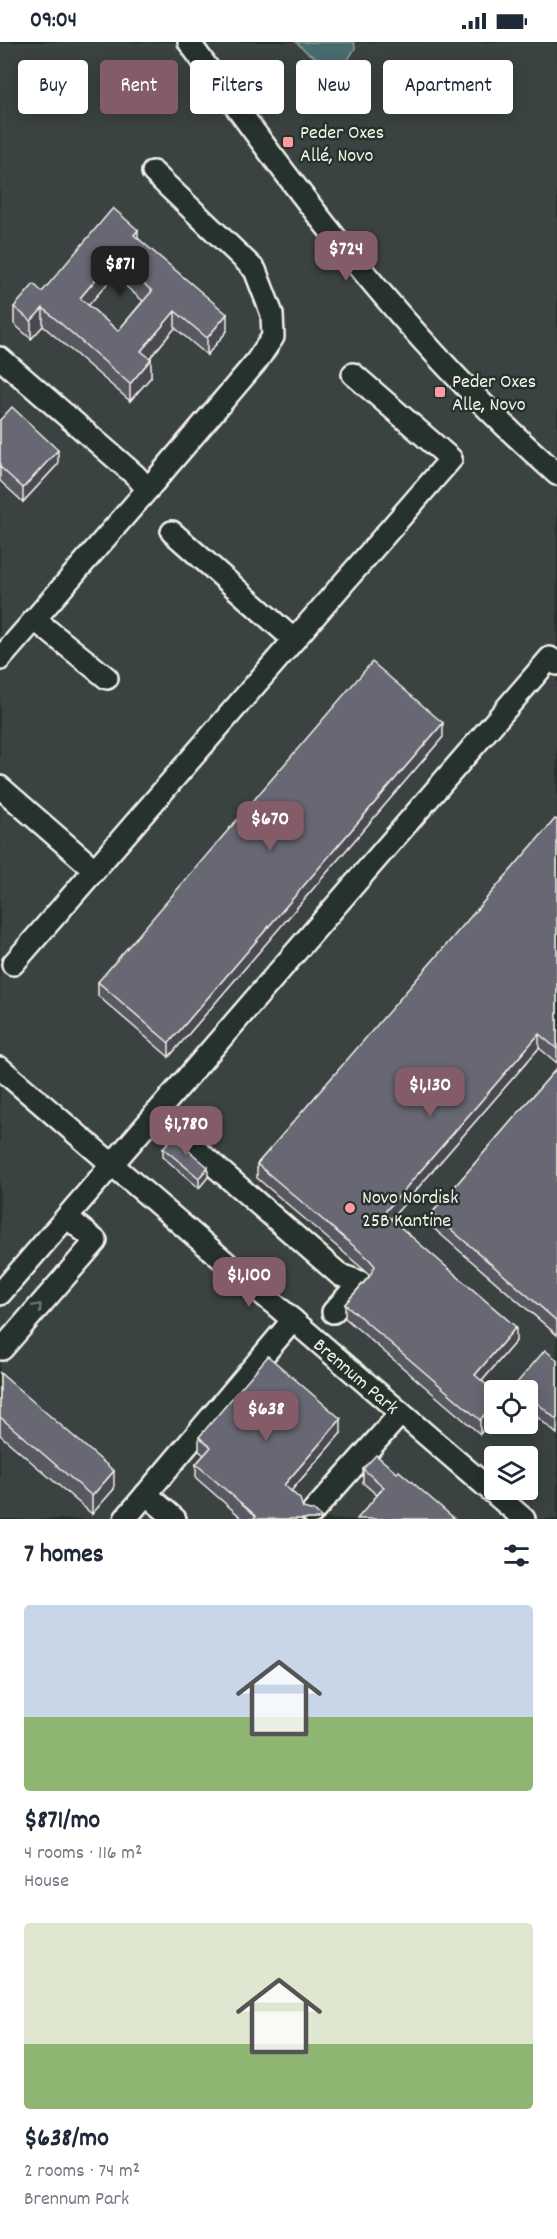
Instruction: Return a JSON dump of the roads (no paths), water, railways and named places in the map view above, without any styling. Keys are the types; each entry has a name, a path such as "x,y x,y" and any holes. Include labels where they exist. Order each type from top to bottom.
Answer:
{"street":[{"path":"189,42 307,204 373,283 419,337 501,422 557,474"},
{"path":"0,659 256,362 273,337 272,314 255,270 153,172"},
{"path":"4,369 135,475 148,489"},
{"path":"13,964 451,459 353,374"},
{"path":"172,532 294,640"},
{"path":"34,620 107,678"},
{"path":"0,1294 550,658 557,664"},
{"path":"0,787 95,870"},
{"name":"Brennum Park","path":"0,1068 524,1519"},
{"path":"155,1114 340,1275 360,1282 333,1312"},
{"path":"0,1348 2,1350 96,1241 67,1217"},
{"path":"125,1519 293,1320"},
{"path":"312,1513 400,1413"},
{"path":"146,1494 175,1519"}],"water":[{"path":"296,42 354,42 355,48 348,60 321,60 309,54"}],"place":[{"name":"Peder Oxes Allé, Novo","path":"288,142"},
{"name":"Peder Oxes Alle, Novo","path":"440,392"},
{"name":"Novo Nordisk 25B Kantine","path":"350,1208"}]}
